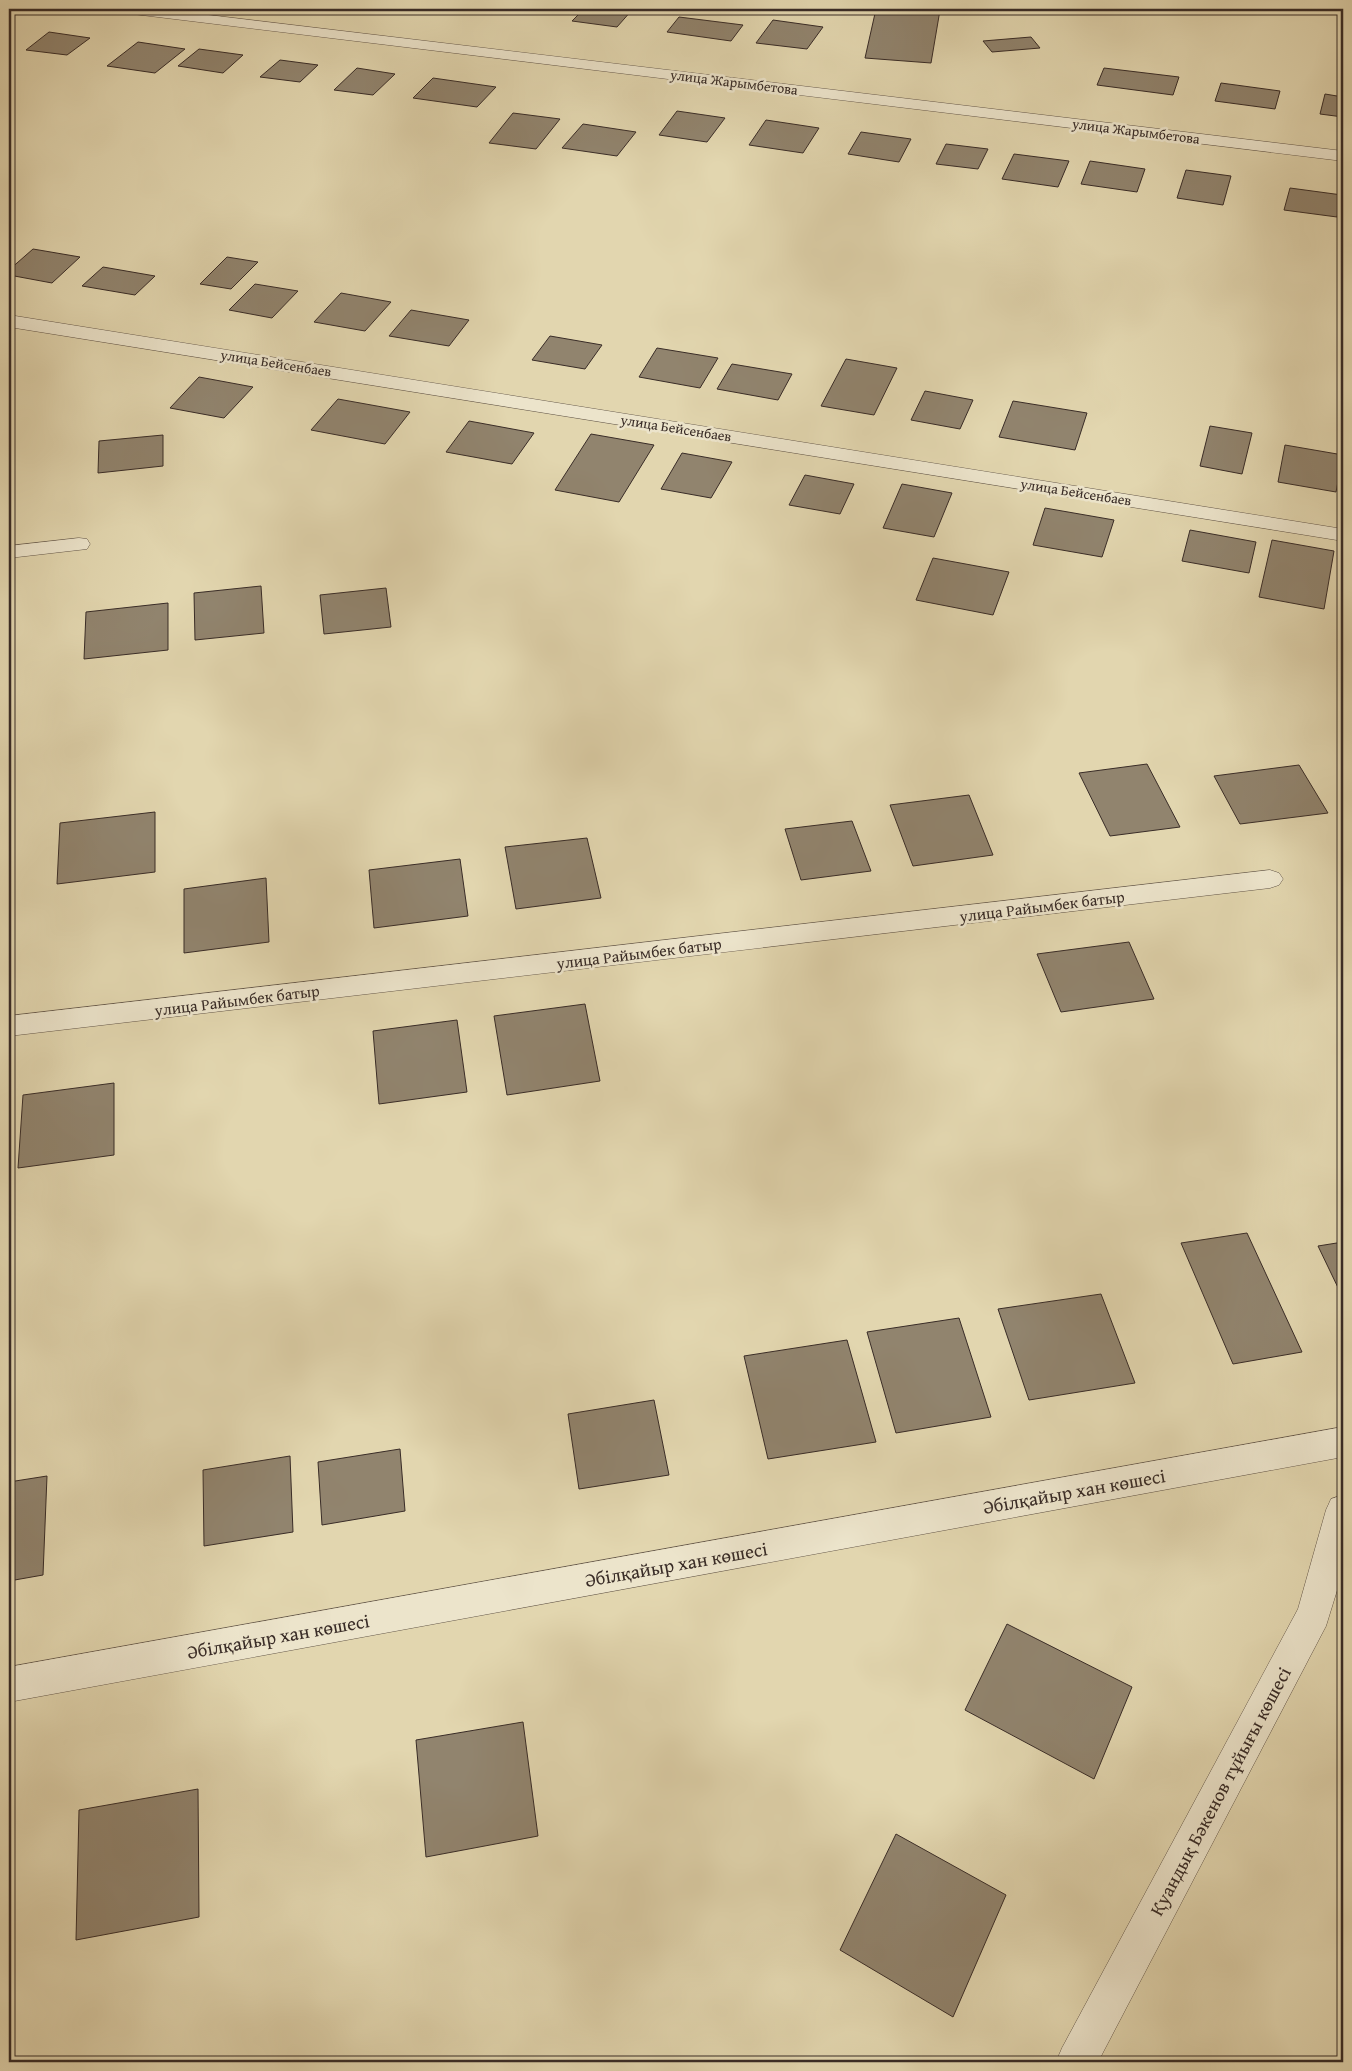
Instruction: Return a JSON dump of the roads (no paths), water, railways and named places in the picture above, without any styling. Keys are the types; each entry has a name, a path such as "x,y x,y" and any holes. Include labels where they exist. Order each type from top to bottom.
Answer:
{"street":[{"name":"улица Жарымбетова","path":"125,9 1343,156"},
{"name":"улица Бейсенбаев","path":"9,320 1343,535"},
{"path":"9,552 79,544"},
{"name":"улица Райымбек батыр","path":"9,1026 1270,879"},
{"name":"Әбілқайыр хан көшесі","path":"9,1685 1343,1442"},
{"name":"Қуандық Бәкенов тұйығы көшесі","path":"1076,2062 1314,1614 1343,1510"}]}
